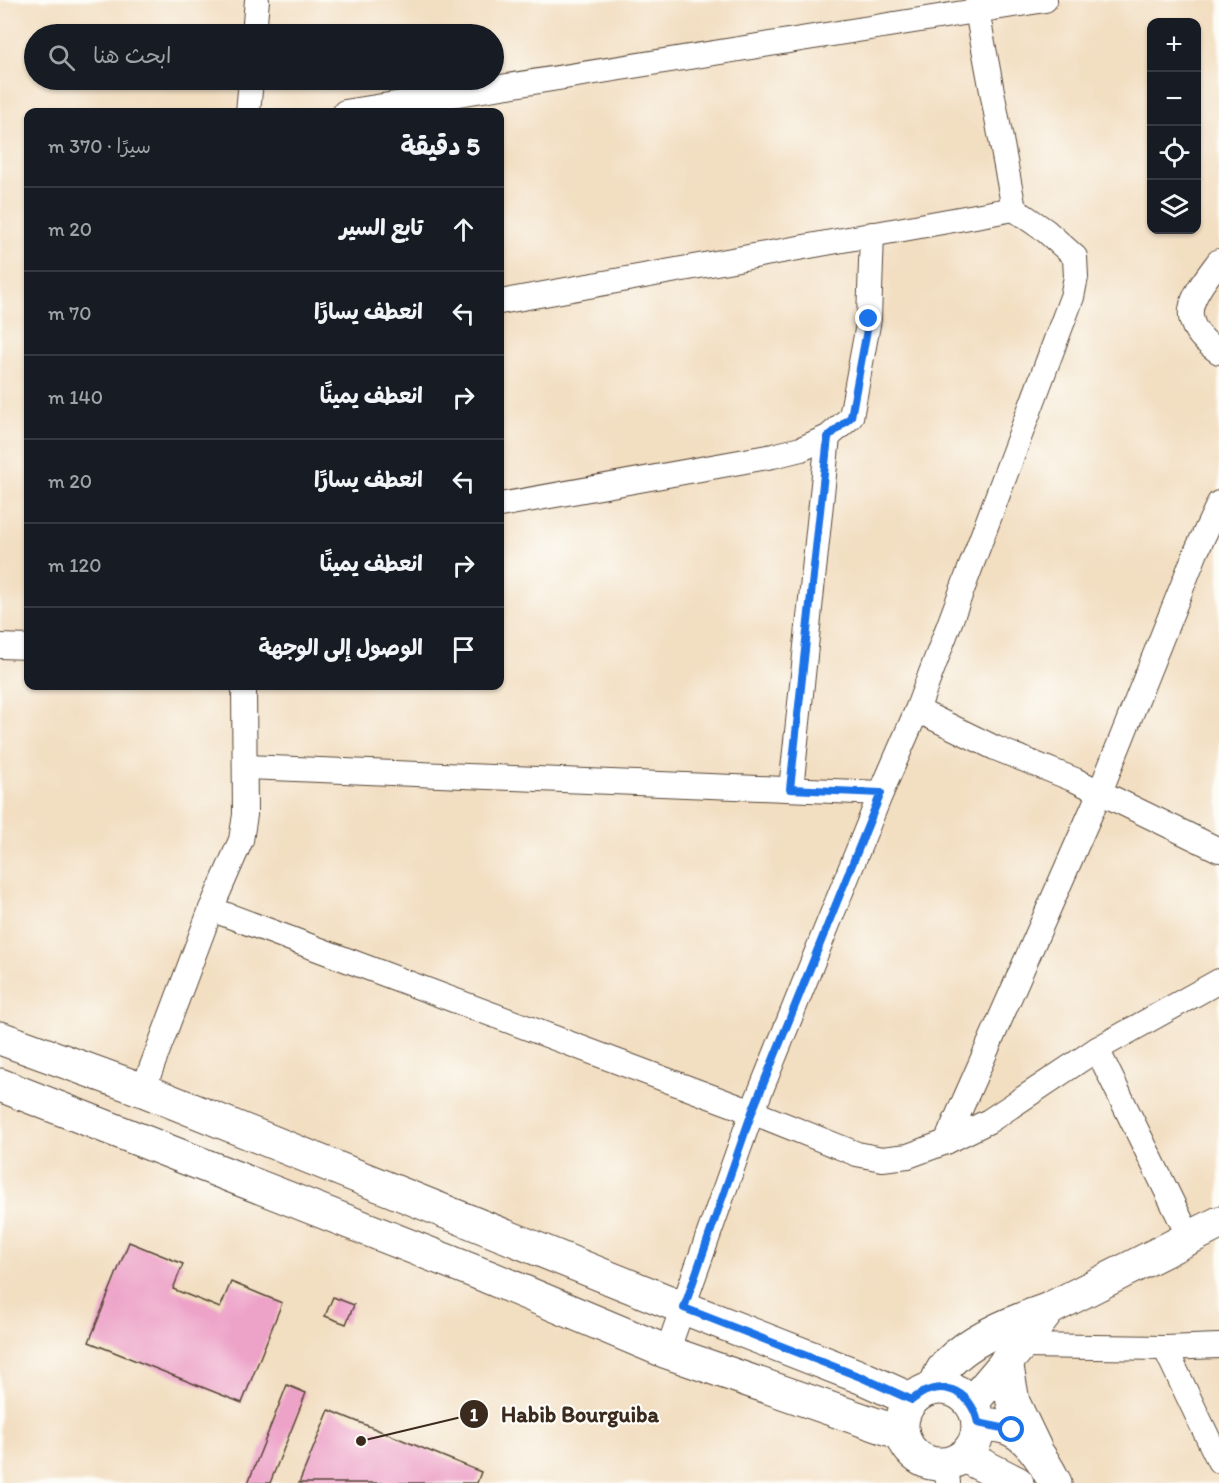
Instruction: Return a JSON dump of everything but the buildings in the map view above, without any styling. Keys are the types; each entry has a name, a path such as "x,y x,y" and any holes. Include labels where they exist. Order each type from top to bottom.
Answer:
{"street":[{"path":"255,24 257,0"},
{"path":"504,87 1029,1"},
{"path":"977,11 1014,209"},
{"path":"248,108 250,90"},
{"path":"370,108 483,90"},
{"path":"504,301 1014,209 1046,231 1075,256 1076,277 1068,308 917,710 752,1112 667,1352"},
{"path":"504,504 773,456 801,449 828,437 851,417 869,319 872,234"},
{"path":"1219,261 1196,291 1191,303 1191,318 1197,333 1219,352"},
{"path":"790,789 828,437"},
{"path":"946,1142 1100,792 1196,552 1219,503"},
{"path":"0,646 24,647"},
{"path":"143,1089 211,909 241,840 245,815 244,690"},
{"path":"917,710 995,748 1100,792 1219,850"},
{"path":"244,767 881,793"},
{"path":"211,909 752,1112 857,1154 882,1159 908,1156 946,1142 989,1121 1097,1049 1219,981"},
{"path":"0,1038 143,1089 863,1378 923,1394 944,1388 955,1391 975,1414 1012,1430 1029,1444 1047,1470"},
{"path":"1097,1049 1190,1239"},
{"path":"0,1085 486,1276 667,1352 903,1434"},
{"path":"1017,1483 928,1463 920,1459 906,1444 903,1434 903,1416 960,1352 1025,1317 1050,1309 1219,1223"},
{"path":"953,1468 975,1442 975,1414 1014,1354 1050,1309"},
{"path":"1014,1354 1219,1346"},
{"path":"1166,1348 1219,1461"},
{"path":"1014,1354 1013,1402 1047,1470"}],"place":[{"name":"Habib Bourguiba","path":"361,1441"}],"route":[{"path":"869,319 851,417 828,437 790,789 881,793 752,1112 684,1308 863,1378 912,1400 934,1388 955,1391 971,1404 978,1423 1012,1430"}]}
